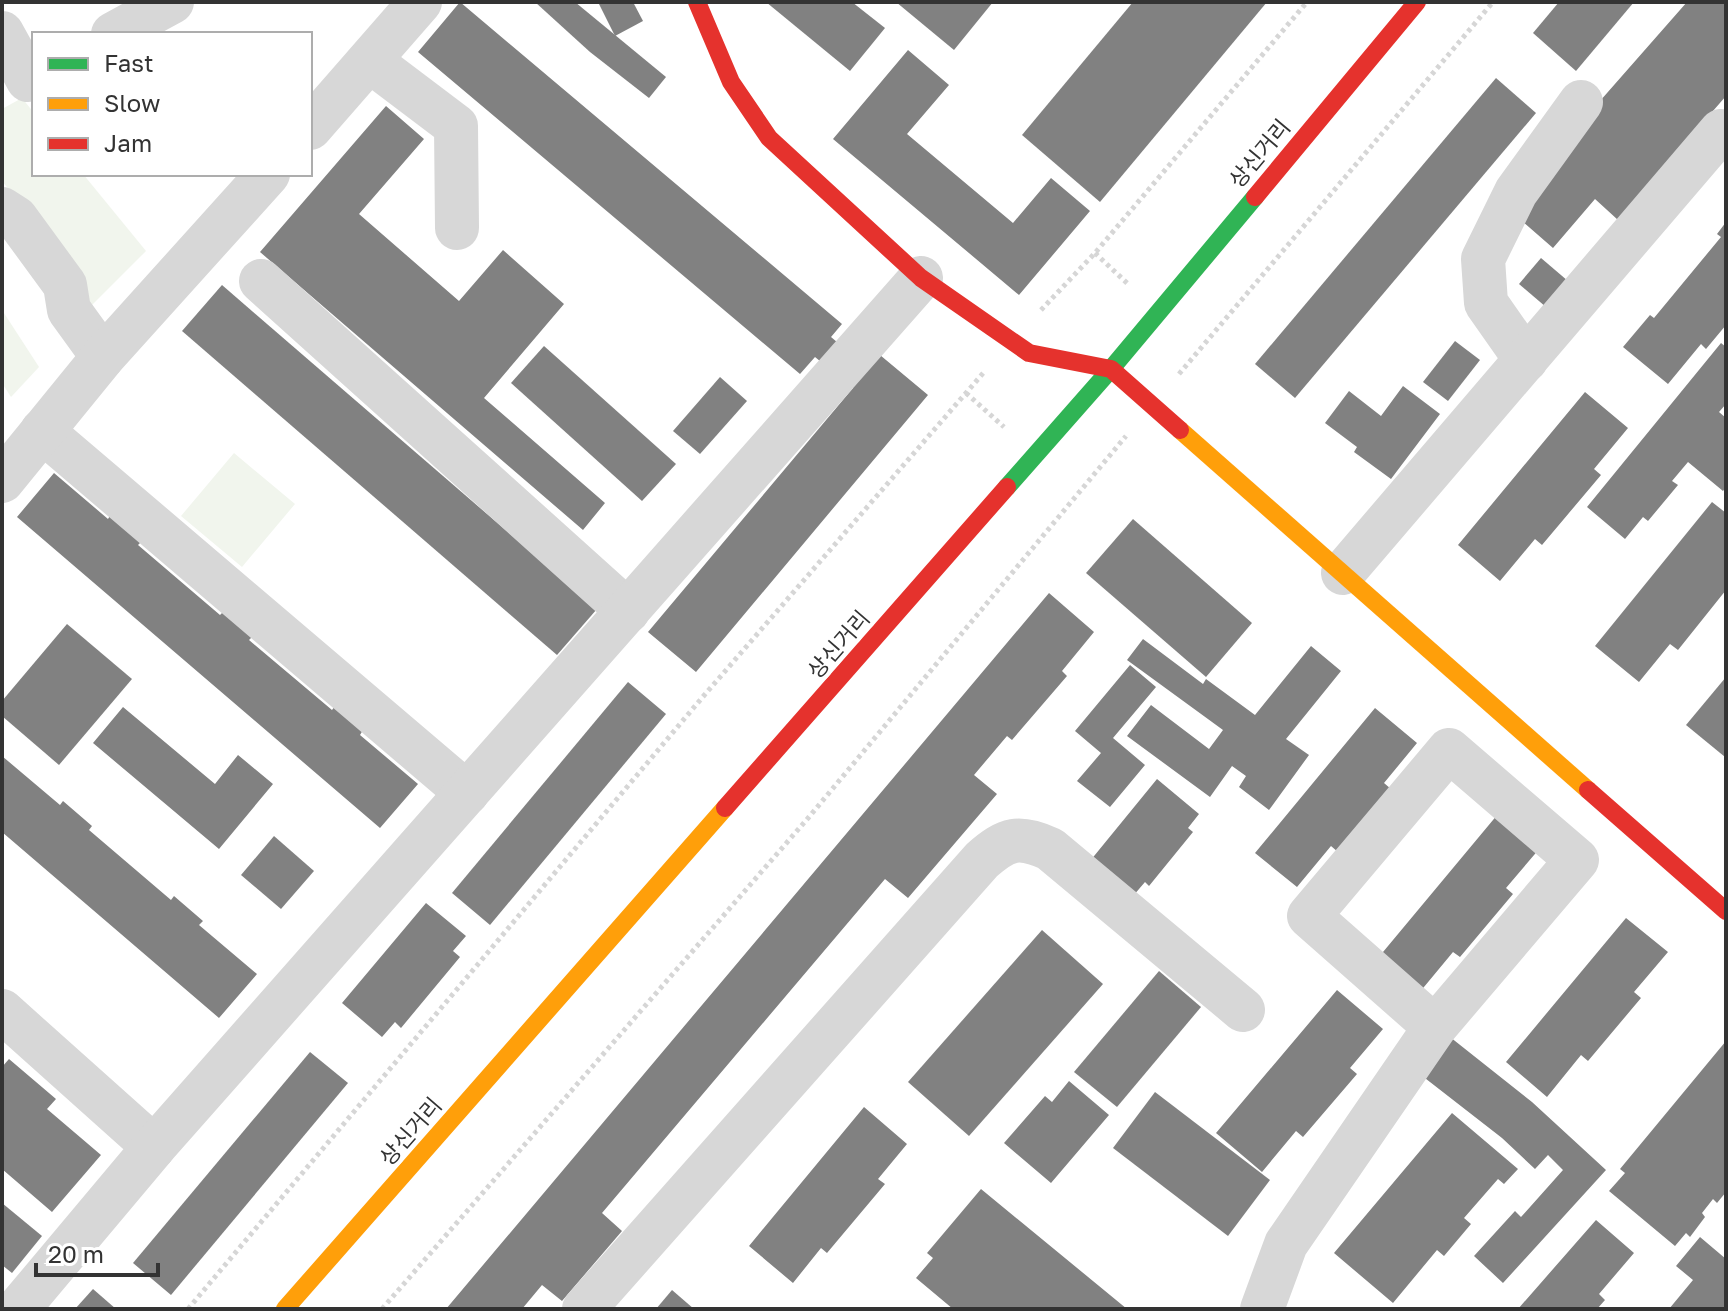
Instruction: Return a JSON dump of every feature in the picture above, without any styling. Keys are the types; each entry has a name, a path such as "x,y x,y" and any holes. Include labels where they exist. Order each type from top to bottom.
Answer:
{"main road":[{"path":"697,2 731,82 769,138 921,278 1029,353 1111,369 1726,911"},
{"name":"상신거리","path":"285,1309 1111,369 1417,2"}],"street":[{"path":"117,32 172,2"},
{"path":"312,126 420,2"},
{"path":"2,33 21,84"},
{"path":"370,61 456,126 457,228"},
{"path":"1526,360 1486,303 1483,259 1516,192 1581,102"},
{"path":"1343,573 1721,131"},
{"path":"2,481 103,357 266,176"},
{"path":"2,209 16,218 65,285 69,310 103,357"},
{"path":"18,1309 154,1147 921,278"},
{"path":"261,281 628,611"},
{"path":"42,431 467,793"},
{"path":"1262,1309 1286,1244 1435,1027 1577,860 1449,750 1309,916 1435,1027"},
{"path":"584,1309 982,860 1000,844 1015,840 1034,842 1050,849 1243,1010"},
{"path":"2,1011 154,1147"}],"path":[{"path":"188,1309 701,699 1011,341 1095,253 1307,2"},
{"path":"382,1309 809,817 1493,2"}],"shaded area":[{"path":"22,98 32,110 32,176 85,176 146,251 86,311 81,277 2,181 2,109"},
{"path":"2,310 39,367 11,397 2,383"},
{"path":"234,453 295,504 242,567 181,516"}],"building":[{"path":"460,2 842,324 831,337 869,369 880,355 928,395 696,672 648,632 853,388 815,357 800,374 418,52"},
{"path":"535,2 575,2 666,77 649,98 590,52"},
{"path":"598,2 633,2 643,21 615,36"},
{"path":"766,2 852,2 885,28 850,71"},
{"path":"896,2 993,2 954,50"},
{"path":"1133,2 1267,2 1100,202 1022,135"},
{"path":"1559,2 1634,2 1576,71 1533,33"},
{"path":"1687,2 1726,2 1726,96 1618,220 1595,199 1553,248 1513,213 1549,159"},
{"path":"908,50 949,85 907,134 1013,223 1051,178 1090,211 1019,295 833,139"},
{"path":"1496,78 1536,113 1295,398 1255,364"},
{"path":"386,106 424,139 359,214 459,301 503,250 564,304 484,398 605,503 583,530 260,252"},
{"path":"1726,222 1726,325 1706,349 1701,344 1668,384 1623,347 1650,315 1654,318 1721,237 1717,234"},
{"path":"1541,258 1575,287 1553,313 1519,284"},
{"path":"222,285 597,609 557,655 182,331"},
{"path":"1455,341 1480,360 1448,401 1423,382"},
{"path":"1721,343 1726,347 1726,404 1719,412 1726,418 1726,487 1723,491 1688,462 1672,481 1678,485 1648,521 1643,517 1625,539 1587,507"},
{"path":"544,346 676,464 642,501 511,383"},
{"path":"720,377 747,401 700,454 673,431"},
{"path":"1403,386 1440,414 1391,479 1354,452 1357,447 1325,423 1349,391 1381,416"},
{"path":"1585,392 1628,428 1594,469 1601,475 1542,545 1535,539 1500,581 1458,545"},
{"path":"54,473 108,519 111,514 142,541 138,545 220,615 224,611 253,636 249,640 332,710 335,706 363,730 360,735 418,784 380,828 17,517"},
{"path":"1712,502 1726,513 1726,590 1678,650 1670,644 1639,682 1595,646"},
{"path":"1133,519 1252,623 1206,677 1086,573"},
{"path":"1049,593 1094,632 1062,671 1067,676 1012,740 1007,736 974,775 997,794 908,898 885,879 602,1213 622,1231 562,1301 542,1285 522,1309 446,1309"},
{"path":"67,624 132,679 59,765 2,716 2,701"},
{"path":"1143,639 1203,684 1206,679 1255,715 1311,646 1341,671 1286,739 1309,755 1269,810 1239,787 1246,776 1232,766 1210,797 1127,736 1151,705 1209,749 1223,730 1127,660"},
{"path":"1130,665 1156,687 1113,738 1145,765 1110,807 1077,781 1101,753 1075,731"},
{"path":"1726,677 1726,756 1725,757 1686,725"},
{"path":"628,682 666,714 490,925 452,893"},
{"path":"123,707 215,784 238,755 273,784 219,849 93,743"},
{"path":"1375,708 1417,743 1384,783 1391,789 1338,852 1331,846 1297,887 1255,853"},
{"path":"2,756 60,805 63,801 92,826 89,830 171,900 174,896 203,921 199,925 257,974 219,1018 2,832"},
{"path":"1157,779 1199,814 1188,828 1193,832 1149,886 1145,882 1133,896 1090,861"},
{"path":"1498,814 1540,848 1506,888 1513,894 1460,957 1453,952 1419,993 1378,958"},
{"path":"274,836 314,871 281,909 241,875"},
{"path":"426,903 466,936 453,951 460,957 401,1028 395,1022 382,1037 342,1003"},
{"path":"1626,918 1668,952 1634,992 1641,998 1588,1061 1581,1055 1547,1097 1506,1062"},
{"path":"1042,930 1103,984 969,1136 908,1082"},
{"path":"1159,971 1201,1007 1117,1107 1074,1072"},
{"path":"1337,990 1383,1029 1350,1068 1357,1074 1303,1137 1296,1131 1262,1172 1216,1133"},
{"path":"1450,1037 1532,1102 1606,1170 1503,1283 1474,1256 1515,1211 1521,1217 1563,1170 1548,1155 1535,1169 1502,1138 1421,1075"},
{"path":"1726,1041 1726,1192 1717,1203 1713,1199 1702,1213 1705,1217 1690,1237 1686,1233 1675,1246 1609,1191 1625,1173 1620,1169"},
{"path":"310,1052 348,1083 171,1295 133,1263"},
{"path":"9,1059 56,1099 47,1109 101,1155 52,1212 2,1169 2,1067"},
{"path":"1069,1081 1109,1115 1051,1183 1004,1143 1045,1096 1052,1102"},
{"path":"1155,1092 1270,1180 1228,1236 1113,1148"},
{"path":"864,1107 907,1144 878,1179 885,1184 827,1253 821,1248 793,1283 749,1246"},
{"path":"1452,1113 1518,1169 1504,1184 1498,1179 1464,1218 1471,1224 1444,1256 1437,1250 1393,1303 1334,1253"},
{"path":"981,1189 1127,1309 953,1309 916,1278 933,1258 927,1253"},
{"path":"2,1203 42,1236 12,1273 2,1265"},
{"path":"1596,1220 1634,1253 1599,1294 1605,1300 1597,1309 1518,1309"},
{"path":"1700,1237 1726,1259 1726,1309 1669,1309 1693,1280 1676,1266"},
{"path":"93,1289 116,1309 75,1309"},
{"path":"672,1290 694,1309 656,1309"}],"traffic: fast":[{"path":"1007,487 1255,197"}],"traffic: slow":[{"path":"1180,430 1588,790"},
{"path":"285,1309 725,808"}],"traffic: jam":[{"path":"697,2 731,82 769,138 921,278 1029,353 1111,369 1180,430"},
{"path":"1255,197 1417,2"},
{"path":"725,808 1007,487"},
{"path":"1588,790 1726,911"}]}
